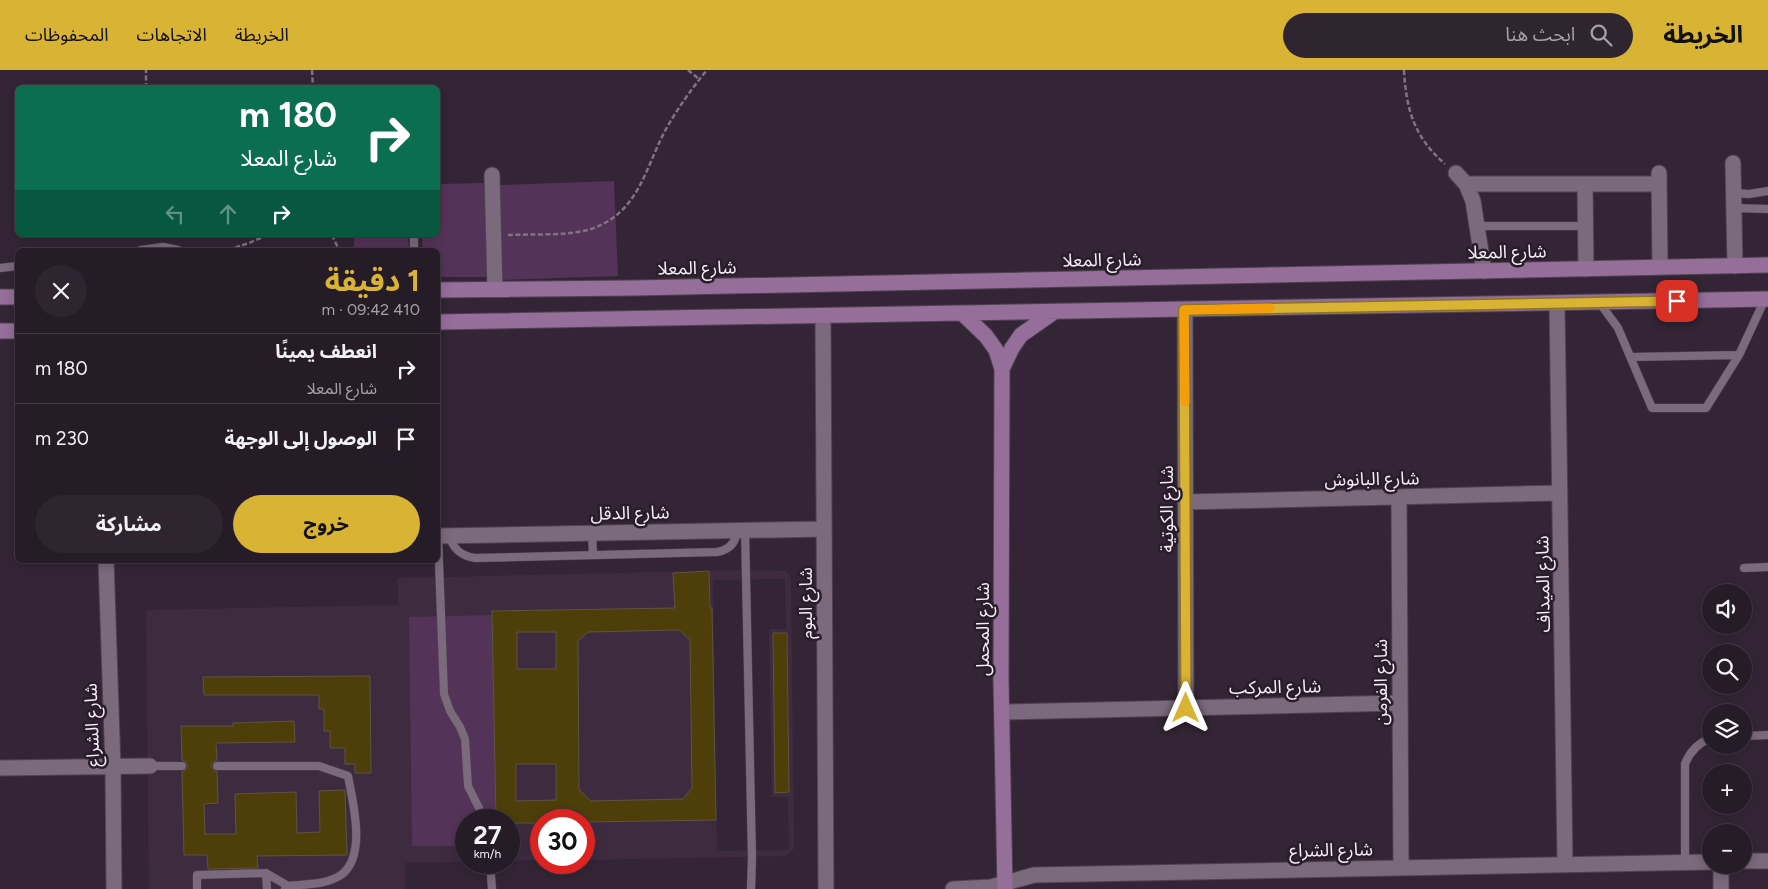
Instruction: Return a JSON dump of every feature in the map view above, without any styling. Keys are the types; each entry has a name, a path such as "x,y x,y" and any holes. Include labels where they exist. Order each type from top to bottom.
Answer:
{"street":[{"path":"1733,163 1741,201 1735,266"},
{"path":"492,175 495,289"},
{"path":"1461,178 1585,184 1659,179 1660,267"},
{"path":"1461,178 1473,201 1484,271"},
{"path":"1585,184 1586,269"},
{"name":"شارع المعلا","path":"440,290 1768,265"},
{"path":"0,297 15,297"},
{"path":"440,322 1767,299"},
{"name":"شارع الميداف","path":"1557,303 1565,864"},
{"name":"شارع الكوتية","path":"1184,310 1186,708"},
{"name":"شارع المحمل","path":"1002,368 1021,335 1054,312"},
{"name":"شارع المحمل","path":"963,314 986,336 996,350 1002,368 1002,712 1005,886"},
{"name":"شارع البوم","path":"823,316 826,889"},
{"path":"0,331 15,331"},
{"name":"شارع البانوش","path":"1186,502 1560,493"},
{"name":"شارع الفرمن","path":"1398,497 1400,868"},
{"name":"شارع الدقل","path":"441,536 824,529"},
{"name":"شارع الشراع","path":"106,563 113,767 114,889"},
{"name":"شارع المركب","path":"1002,712 1400,703"},
{"path":"0,768 150,766"},
{"path":"1752,861 1768,861"},
{"name":"شارع الشراع","path":"953,889 1005,886 1034,875 1702,862"},
{"path":"1721,874 1721,889"}],"lane":[{"path":"1741,201 1768,190"},
{"path":"1741,201 1768,209"},
{"path":"1476,226 1585,226"},
{"path":"155,248 168,248"},
{"path":"0,268 15,266"},
{"path":"1599,302 1618,328 1652,408 1706,408 1739,355 1767,299"},
{"path":"1631,356 1739,355"},
{"path":"441,536 463,555 469,557 593,555 717,552 729,548 741,530"},
{"path":"741,530 752,858 751,889"},
{"path":"592,533 593,555"},
{"path":"441,536 444,694 450,711 465,739 468,786 480,809"},
{"path":"1744,568 1768,567"},
{"path":"1752,736 1768,735"},
{"path":"1685,862 1683,772 1692,750 1702,743"},
{"path":"150,766 182,766"},
{"path":"197,889 197,875 266,873 287,887 327,881 340,876 351,865 355,852 355,816 348,776 319,766 217,766"},
{"path":"266,873 267,889"},
{"path":"491,874 492,889"}],"path":[{"path":"146,70 146,85"},
{"path":"312,70 313,85"},
{"path":"688,70 699,79"},
{"path":"494,236 581,232 602,225 620,213 635,195 667,128 707,70"},
{"path":"1404,70 1408,108 1419,134 1436,156 1461,178"},
{"path":"235,248 264,237"}],"shaded area":[{"path":"614,181 618,276 503,280 500,185"},
{"path":"486,183 487,277 440,277 440,248 423,248 422,237 440,237 440,184"},
{"path":"354,237 408,237 409,248 354,248"},
{"path":"745,570 785,571 791,577 794,849 785,856 595,860 595,809 530,809 530,860 520,861 520,809 455,809 455,862 405,863 405,889 149,889 146,610 398,605 398,578","holes":["785,579 786,629 769,629 772,797 788,797 789,850 717,851 713,580"]},
{"path":"495,615 498,809 455,809 455,846 412,846 409,617"}],"building":[{"path":"709,571 710,608 712,608 716,820 595,822 595,809 530,809 530,823 520,823 520,809 496,809 492,611 675,608 673,573","holes":["679,630 690,640 692,788 683,799 591,801 579,790 578,641 588,632","517,632 556,632 556,669 517,669","516,764 556,764 556,800 516,801"]},
{"path":"773,633 787,633 789,792 775,793"},
{"path":"370,676 371,773 355,773 355,764 345,764 345,748 330,748 330,731 324,731 324,709 319,709 319,695 204,695 203,677"},
{"path":"294,721 295,742 216,743 217,760 211,766 217,772 218,803 204,804 205,834 236,834 235,794 296,792 297,833 320,832 319,791 345,790 347,855 257,856 258,868 208,869 207,855 184,855 182,772 188,766 182,760 181,726 233,726 233,723"}],"slow traffic":[{"path":"1185,402 1184,310 1270,308"}],"route":[{"path":"1186,708 1184,310 1677,301"}]}
